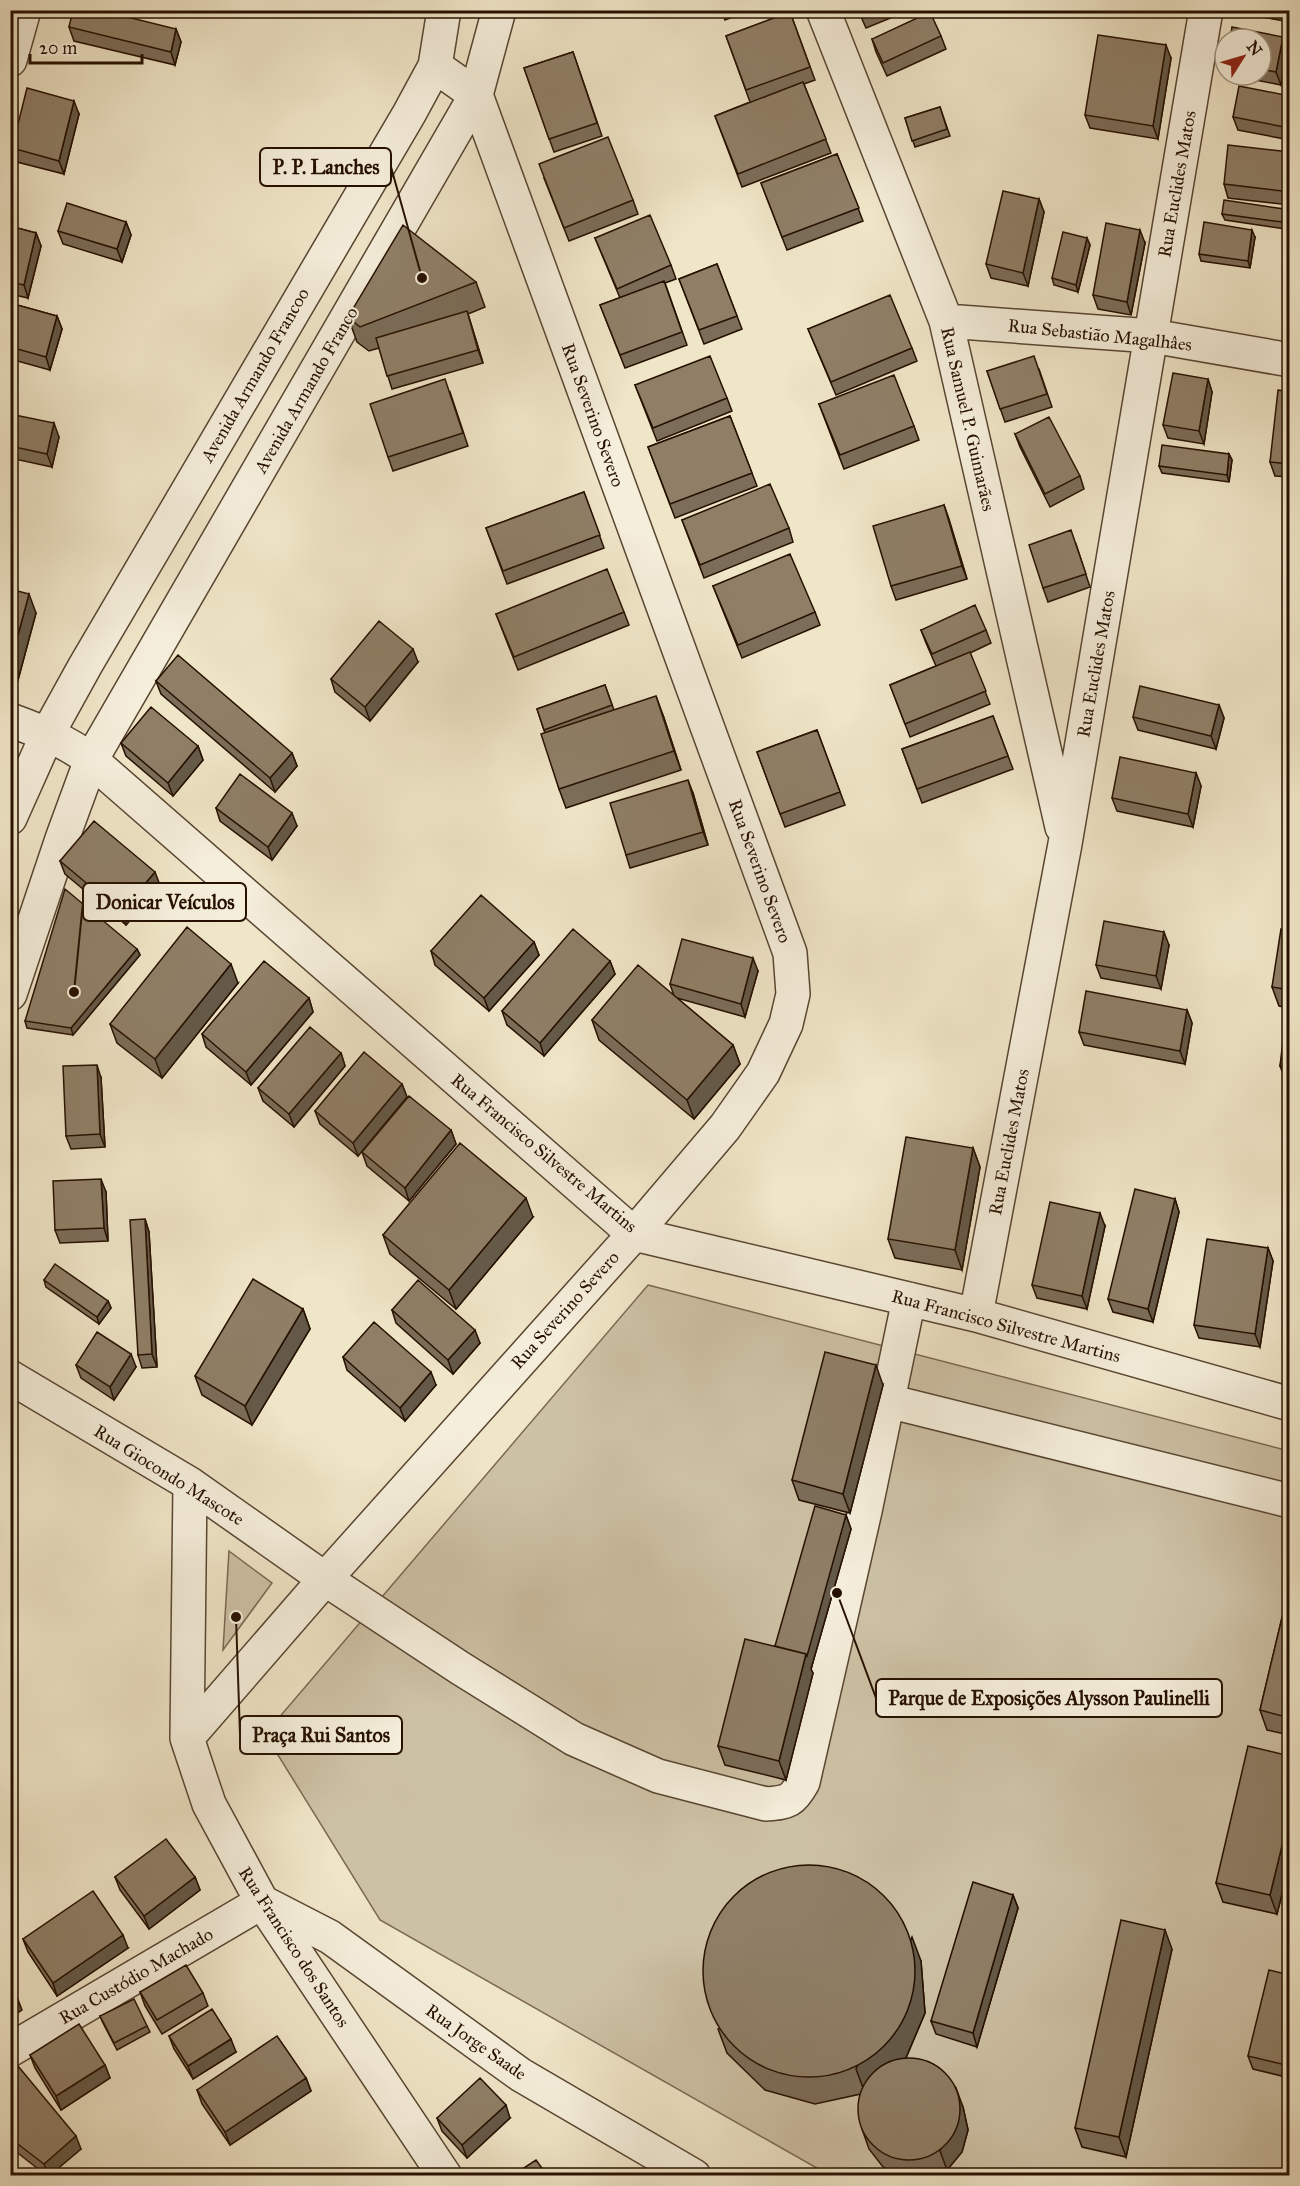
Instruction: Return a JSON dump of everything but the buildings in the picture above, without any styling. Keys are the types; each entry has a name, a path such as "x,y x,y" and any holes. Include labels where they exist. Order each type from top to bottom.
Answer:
{"street":[{"path":"10,60 24,10"},
{"name":"Avenida Armando Francoo","path":"10,818 48,733 435,66 444,10"},
{"name":"Avenida Armando Franco","path":"10,994 91,760 476,95 499,10"},
{"name":"Rua Samuel P. Guimarães","path":"823,10 946,321 1065,844"},
{"name":"Rua Euclides Matos","path":"976,1315 1065,844 1206,10"},
{"path":"435,66 476,95"},
{"name":"Rua Severino Severo","path":"187,1738 325,1579 634,1234 725,1127 763,1074 786,1024 793,994 790,954 476,95"},
{"name":"Rua Sebastião Magalhâes","path":"946,321 1152,336 1290,360"},
{"path":"195,478 239,506"},
{"name":"Rua Francisco Silvestre Martins","path":"10,720 48,733 91,760 634,1234 976,1315 1290,1404"},
{"name":"Rua Giocondo Mascote","path":"10,1377 190,1484 325,1579 574,1740 658,1776 766,1804 783,1802 796,1796 803,1782 909,1299"},
{"path":"888,1401 1290,1501"},
{"name":"Rua Francisco dos Santos","path":"190,1484 187,1738 209,1804 262,1902 445,2175"},
{"name":"Rua Custódio Machado","path":"10,2050 262,1902"},
{"name":"Rua Jorge Saade","path":"262,1902 330,1937 521,2075 694,2175"}],"shaded area":[{"path":"648,1285 1289,1451 1289,2175 829,2175 380,1920 265,1734"},
{"path":"229,1551 272,1583 223,1650"}],"place":[{"name":"P. P. Lanches","path":"422,278"},
{"name":"Donicar Veículos","path":"74,992"},
{"name":"Parque de Exposições Alysson Paulinelli","path":"837,1593"},
{"name":"Praça Rui Santos","path":"236,1617"}]}
